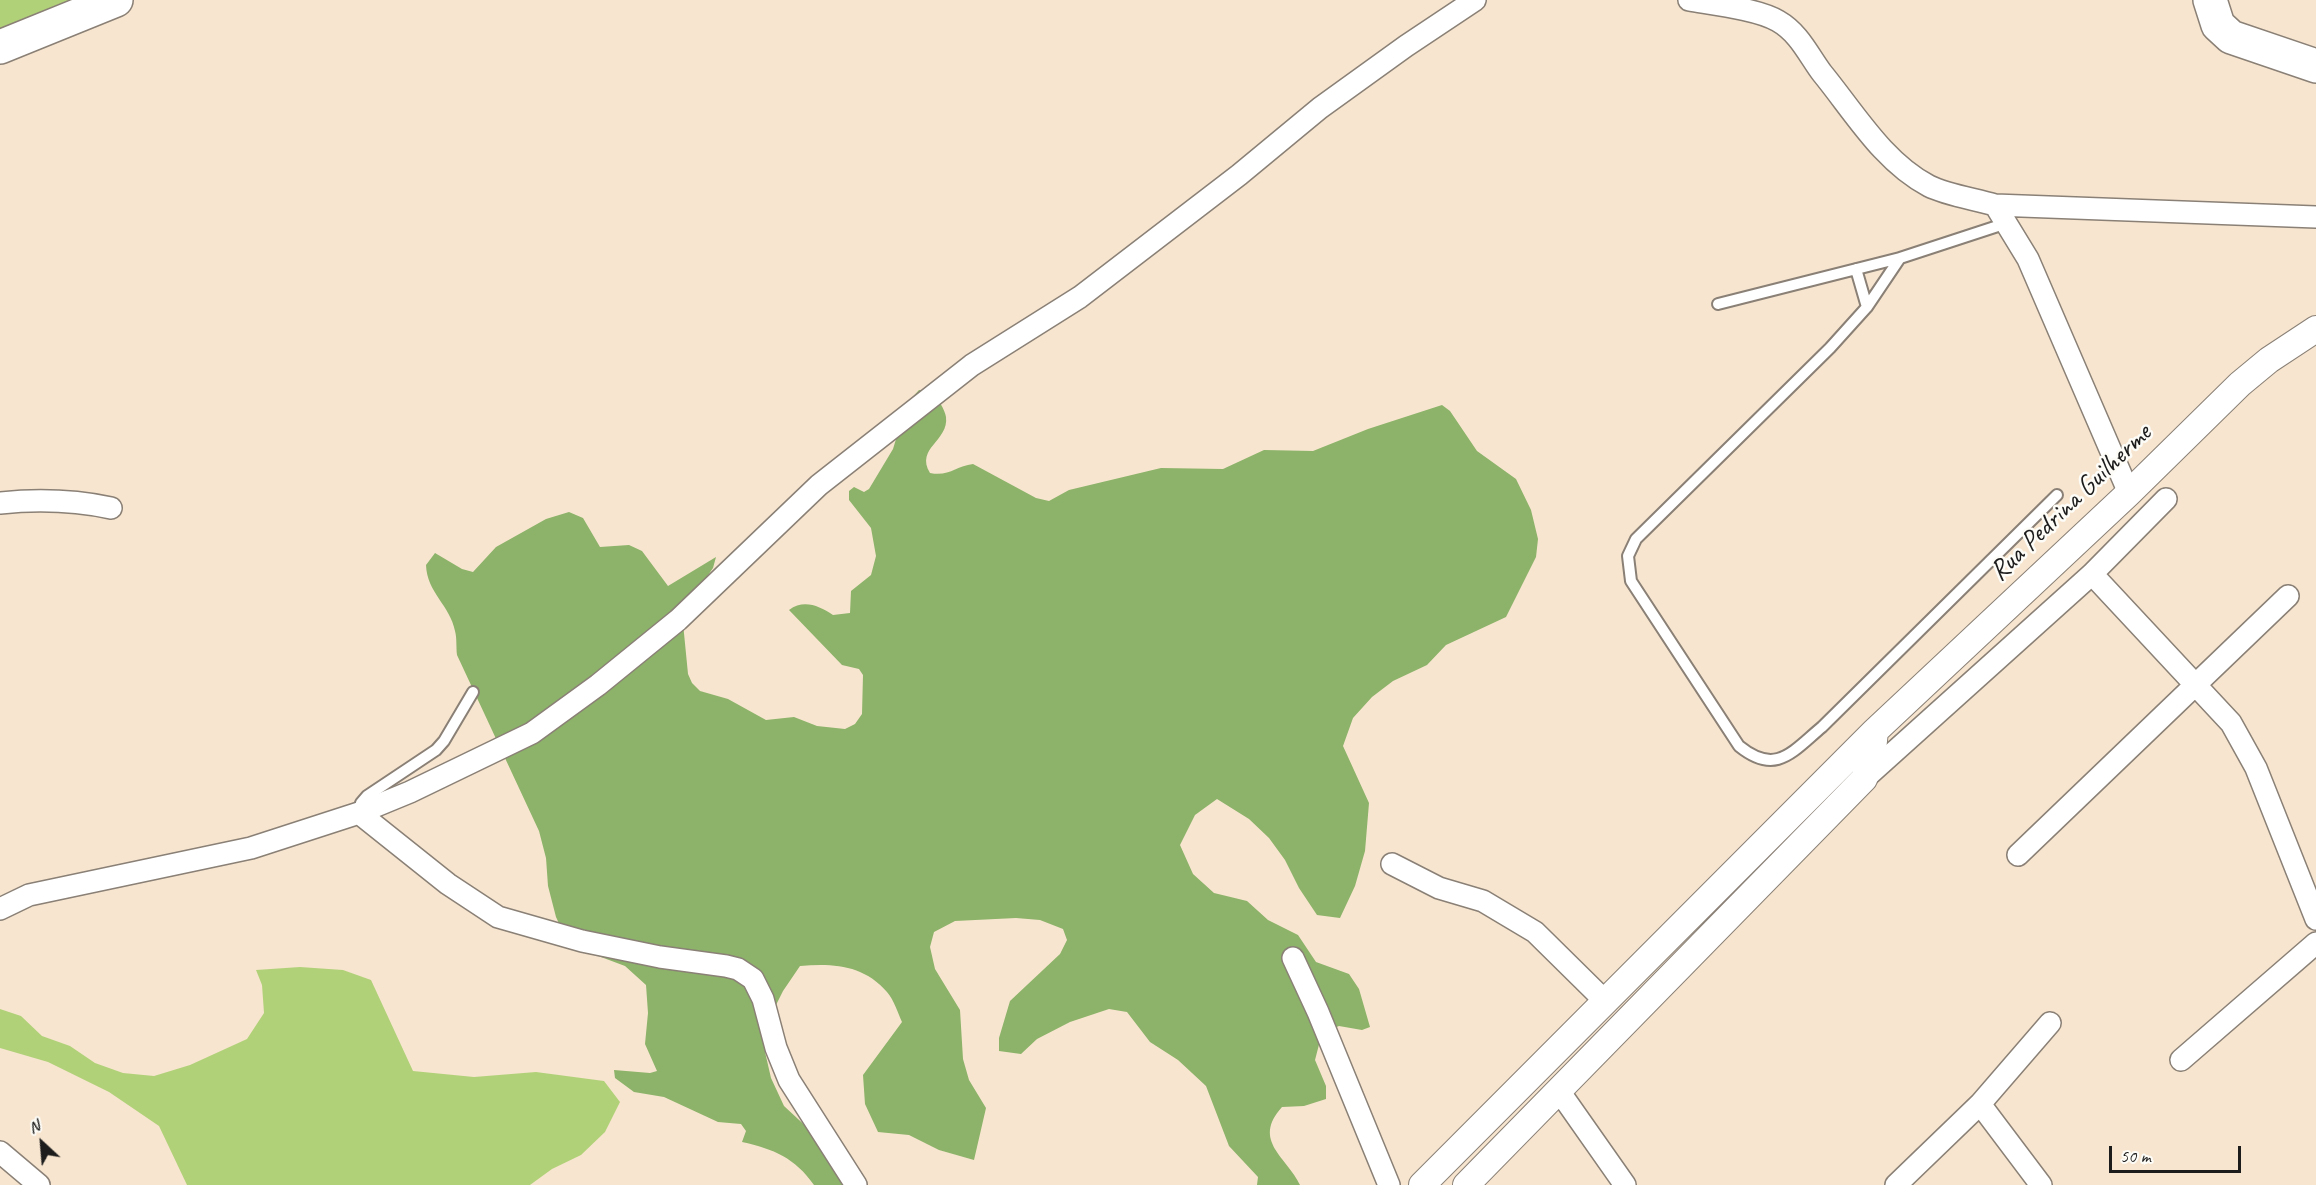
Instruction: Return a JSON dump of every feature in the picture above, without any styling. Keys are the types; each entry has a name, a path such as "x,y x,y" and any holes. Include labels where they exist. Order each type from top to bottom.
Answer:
{"highway":[{"path":"0,47 116,0"},
{"path":"2214,4 2218,25 2231,37 2316,66"}],"street":[{"path":"0,909 29,895 251,848 359,813 410,792 532,733 598,685 678,620 819,485 972,365 1080,297 1239,175 1320,108 1475,0"},
{"path":"1689,0 1726,6 1777,20 1796,35 1886,153 1906,171 1930,186 1995,205 2316,217"},
{"path":"1995,205 2028,259 2129,493"},
{"name":"Rua Pedrina Guilherme","path":"1422,1185 1875,731 2129,493 2240,384 2270,360 2316,329"},
{"path":"0,503 42,499 84,502 111,508"},
{"path":"1466,1185 1859,785 2092,574 2166,499"},
{"path":"2092,574 2231,723 2256,768 2316,919"},
{"path":"2018,855 2289,596"},
{"path":"1859,785 1872,759 1875,731"},
{"path":"1851,756 1857,770 1856,781 1859,785"},
{"path":"359,813 448,884 498,918 593,943 660,957 726,966 738,969 753,979 763,999 776,1048 789,1080 856,1185"},
{"path":"1392,864 1439,888 1483,901 1535,932 1606,1002"},
{"path":"2181,1060 2316,943"},
{"path":"1293,958 1318,1012 1389,1185"},
{"path":"1896,1185 1980,1104 2050,1023"},
{"path":"1559,1091 1625,1185"},
{"path":"1980,1104 2041,1185"},
{"path":"0,1152 39,1185"}],"lane":[{"path":"1718,304 1900,258 2007,223"},
{"path":"1900,258 1867,307 1830,348 1636,539 1628,556 1631,581 1739,746 1747,753 1764,761 1778,759 1793,751 1822,727 2057,495"},
{"path":"1856,269 1867,307"},
{"path":"359,813 361,803 367,796 436,750 444,741 473,692"}],"green space":[{"path":"0,0 75,0 0,30"},
{"path":"919,390 933,391 946,417 943,432 927,457 930,473 942,474 973,464 1036,498 1049,501 1069,490 1161,468 1223,469 1264,450 1313,451 1368,429 1442,405 1450,411 1477,451 1516,479 1531,510 1538,539 1536,557 1506,617 1446,645 1427,665 1393,681 1372,697 1353,718 1343,746 1369,803 1365,851 1355,886 1340,918 1317,915 1299,888 1285,860 1269,838 1249,819 1217,799 1195,815 1180,845 1193,874 1214,893 1247,901 1268,920 1298,935 1316,962 1349,974 1359,989 1370,1027 1362,1030 1339,1026 1322,1033 1315,1060 1326,1086 1326,1099 1304,1106 1282,1107 1273,1119 1270,1130 1271,1140 1300,1185 1257,1185 1258,1177 1229,1146 1206,1086 1178,1060 1150,1042 1127,1012 1109,1009 1070,1022 1037,1039 1021,1054 999,1051 999,1038 1010,1001 1060,954 1067,940 1063,929 1040,920 1016,918 955,921 934,932 930,947 935,969 960,1010 963,1059 969,1080 986,1108 974,1160 939,1150 909,1135 878,1132 865,1104 863,1075 902,1022 892,999 878,983 858,971 847,968 824,965 800,966 783,991 768,1021 765,1052 771,1078 784,1106 826,1145 862,1185 814,1185 799,1168 783,1156 742,1142 746,1131 741,1124 718,1122 664,1097 634,1092 615,1078 614,1070 650,1073 657,1071 645,1044 648,1013 646,985 625,966 569,945 556,917 548,886 546,858 539,831 457,655 456,634 452,622 430,583 426,565 435,553 462,569 473,572 496,547 546,519 569,512 583,518 600,547 629,545 642,551 668,586 716,557 713,568 682,613 688,674 692,683 700,691 728,699 766,720 794,717 817,726 845,729 855,724 862,714 863,675 859,669 842,665 789,610 806,604 833,615 850,613 851,591 871,575 876,556 871,528 849,500 849,491 854,487 864,492 869,489 893,449 907,403"},
{"path":"300,967 343,970 371,980 413,1071 474,1077 536,1072 604,1081 620,1102 605,1132 581,1155 552,1169 530,1185 187,1185 159,1126 109,1092 48,1062 0,1048 0,1009 21,1016 42,1036 70,1046 95,1063 123,1073 154,1076 190,1065 247,1039 264,1013 262,985 256,970"}]}
